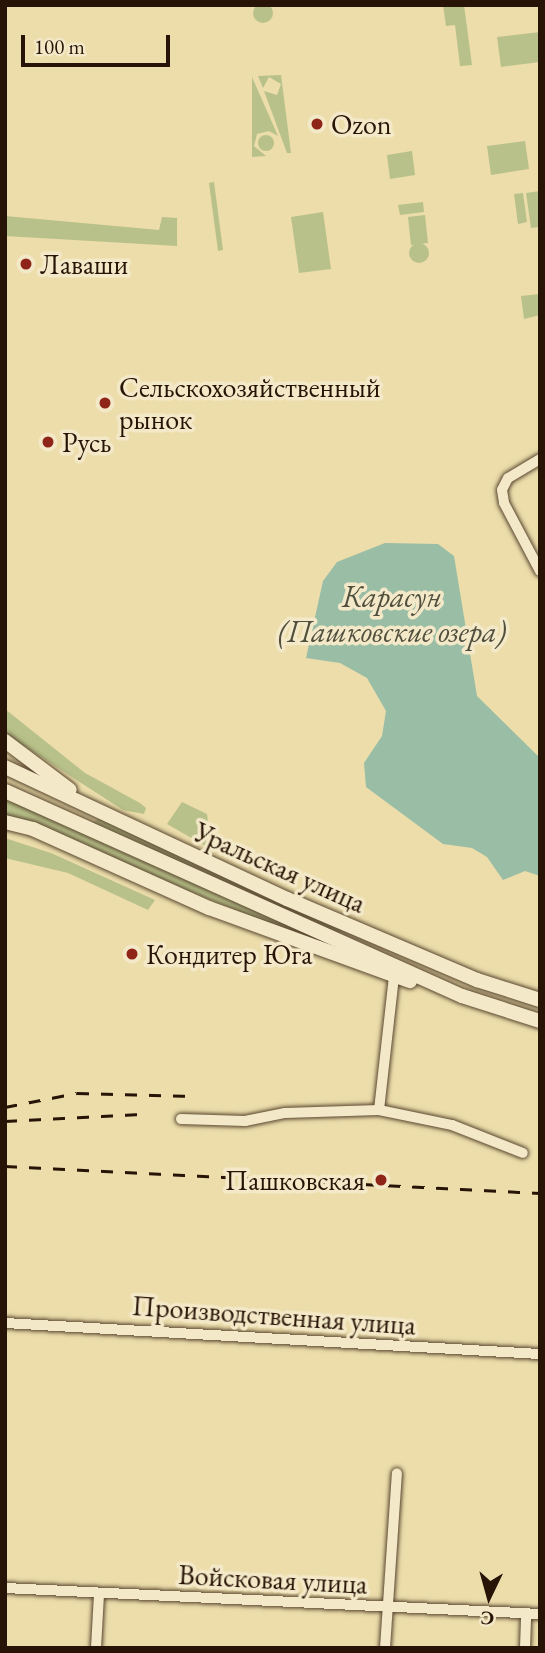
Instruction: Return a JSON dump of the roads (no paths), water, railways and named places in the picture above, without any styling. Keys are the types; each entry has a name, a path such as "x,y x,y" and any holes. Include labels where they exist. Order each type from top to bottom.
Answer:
{"main road":[{"path":"5,741 94,808"},
{"name":"Уральская улица","path":"5,767 398,947 540,1000"},
{"name":"Уральская улица","path":"5,791 462,996 540,1021"},
{"path":"82,824 78,810 94,808"},
{"path":"5,822 33,829 209,908 394,977 462,996"}],"street":[{"path":"540,459 508,478 502,490 504,503 540,571"},
{"path":"379,1110 394,977"},
{"path":"181,1119 244,1121 285,1113 379,1110 452,1125 523,1153"},
{"name":"Производственная улица","path":"5,1323 540,1354"},
{"path":"385,1648 397,1473"},
{"name":"Войсковая улица","path":"5,1588 540,1614"},
{"path":"96,1648 99,1594"},
{"path":"525,1648 526,1614"}],"water":[{"name":"Карасун (Пашковские озера)","path":"385,543 438,544 454,556 477,696 540,758 540,876 525,871 503,880 487,857 472,848 443,844 366,787 364,763 382,736 386,711 367,678 340,663 306,658 323,581 337,562"}],"railway":[{"path":"5,1107 77,1093 192,1096"},
{"path":"5,1121 141,1114"},
{"path":"5,1166 540,1193"}],"place":[{"name":"Ozon","path":"317,124"},
{"name":"Лаваши","path":"26,264"},
{"name":"Сельскохозяйственный рынок","path":"105,403"},
{"name":"Русь","path":"48,442"},
{"name":"Кондитер Юга","path":"132,954"},
{"name":"Пашковская","path":"381,1180"}]}
